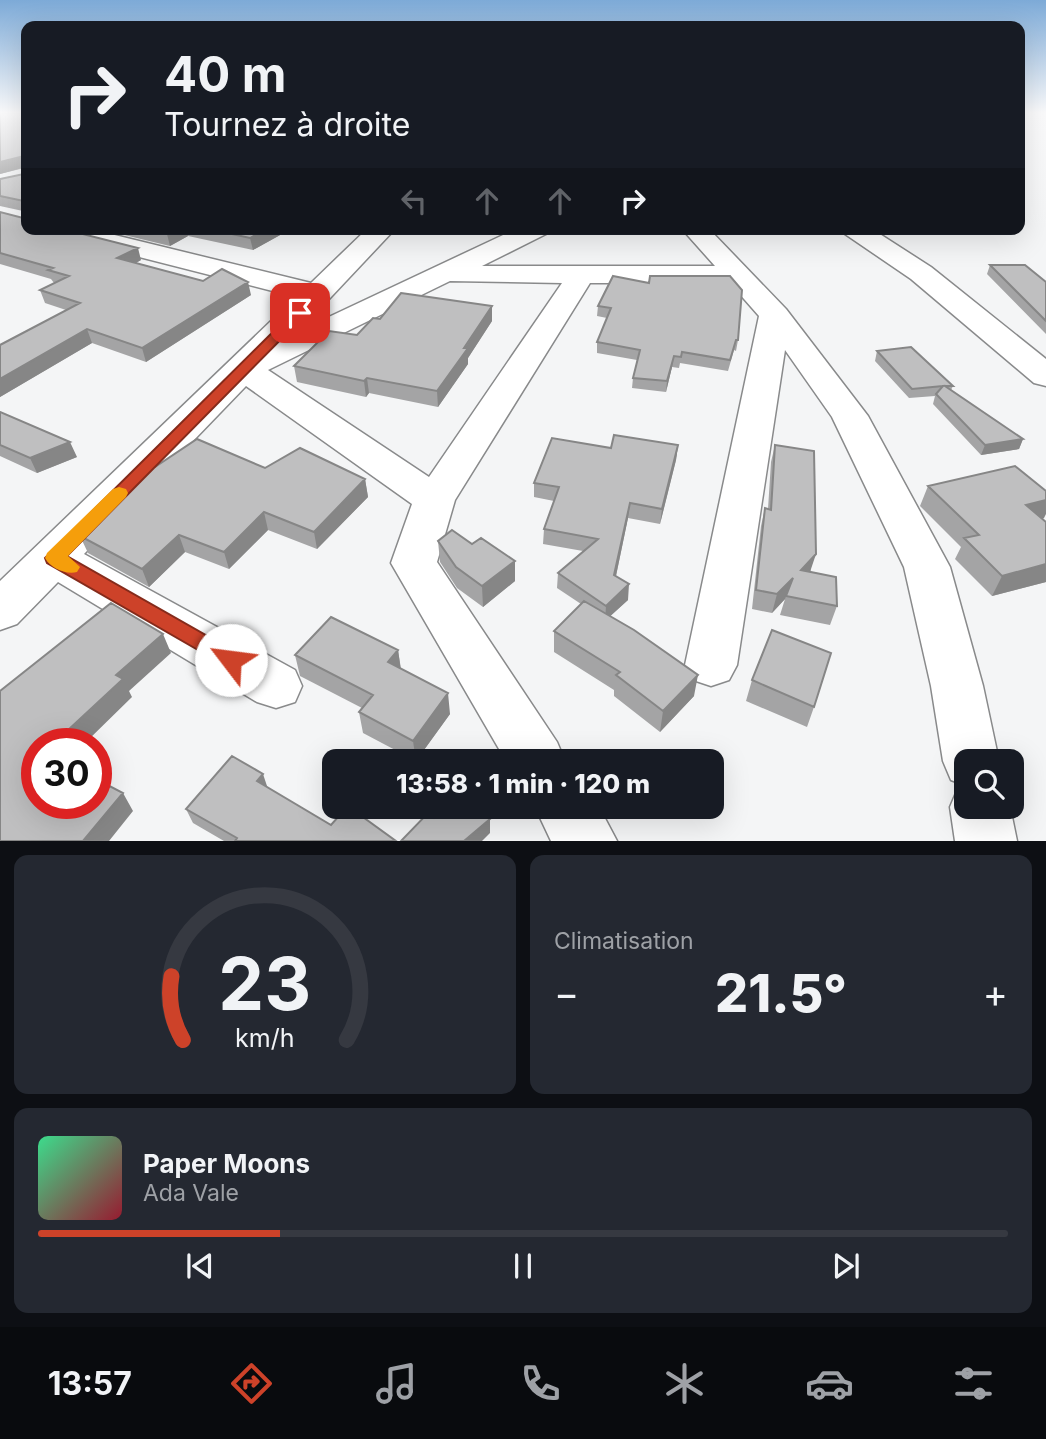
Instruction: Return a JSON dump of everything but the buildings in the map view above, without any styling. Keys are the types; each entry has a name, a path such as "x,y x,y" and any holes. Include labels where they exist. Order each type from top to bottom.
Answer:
{"street":[{"path":"82,235 318,294"},
{"path":"0,611 376,235"},
{"path":"244,369 525,235"},
{"path":"700,235 775,315 850,416 927,567 957,686 969,749"},
{"path":"863,235 920,273 1046,376"},
{"path":"445,274 737,275"},
{"path":"530,749 414,563 434,500 582,274"},
{"path":"711,665 775,315"},
{"path":"244,369 434,500"},
{"path":"54,558 276,686"},
{"path":"572,819 586,841"},
{"path":"982,819 986,841"}],"slow traffic":[{"path":"70,567 54,558 119,493"}],"route":[{"path":"231,660 54,558 300,313"}]}
